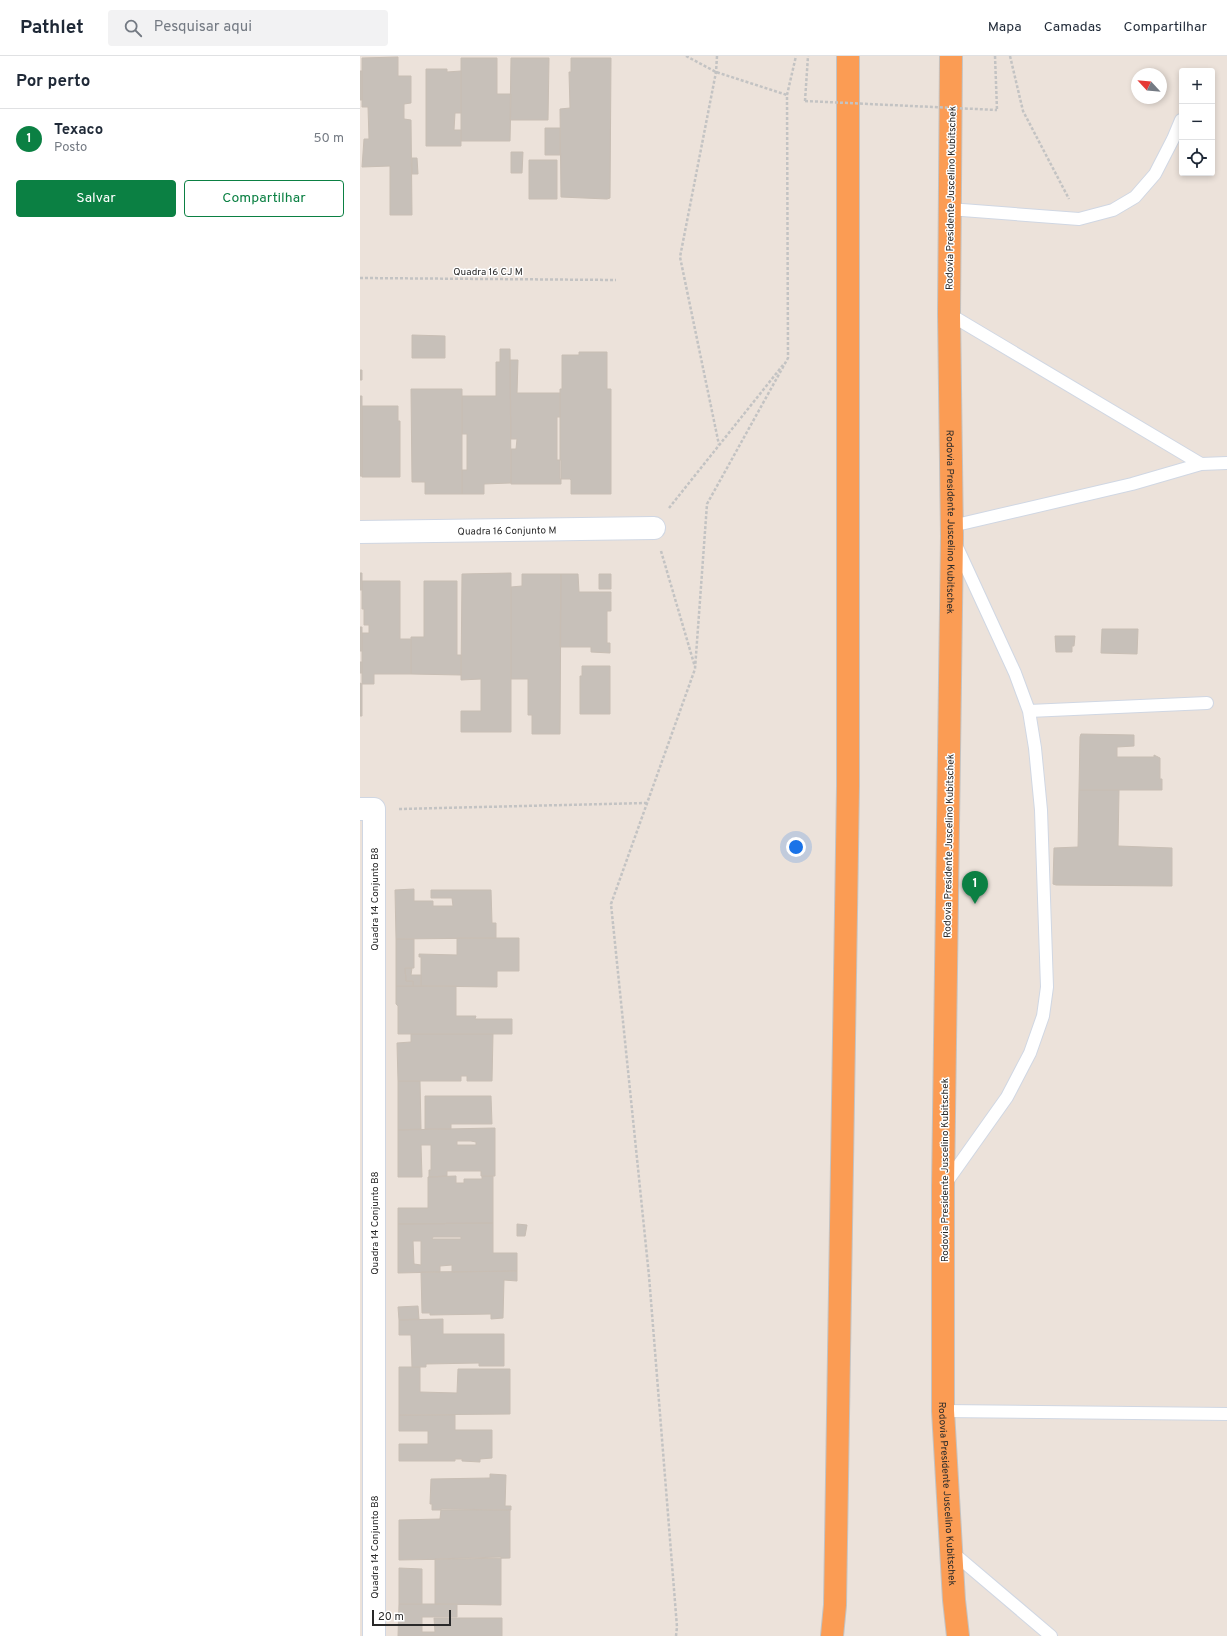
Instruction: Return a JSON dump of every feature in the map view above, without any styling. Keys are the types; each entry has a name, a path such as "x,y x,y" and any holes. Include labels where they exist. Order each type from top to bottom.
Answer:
{"highway":[{"path":"832,1636 836,1598 848,786 848,56"},
{"name":"Rodovia Presidente Juscelino Kubitschek","path":"951,56 949,314 952,531 943,1187 943,1411 958,1636"}],"street":[{"name":"Quadra 16 Conjunto M","path":"360,532 654,528"},
{"name":"Quadra 14 Conjunto B8","path":"367,809 374,1636"}],"lane":[{"path":"949,209 1079,218 1113,210 1135,197 1155,174 1179,125"},
{"path":"949,314 1201,464"},
{"path":"943,1187 1007,1097 1030,1054 1042,1016 1047,987 1041,810 1035,748 1029,711 1016,673 952,531 1132,484 1201,464 1227,463"},
{"path":"1029,711 1207,703"},
{"path":"943,1411 1227,1414"},
{"path":"952,1552 1051,1636"}],"path":[{"path":"686,56 716,72 786,95"},
{"path":"717,56 716,72 680,257 719,445"},
{"path":"676,1636 677,1627 649,1276 611,904 695,668 707,504 788,358 786,95 796,56"},
{"path":"808,56 805,101 997,110 996,56"},
{"path":"1010,56 1023,111 1079,218"},
{"name":"Quadra 16 CJ M","path":"360,278 616,280"},
{"path":"695,668 654,528 788,358"},
{"path":"367,809 647,803"}],"building":[{"path":"398,57 398,76 411,76 411,103 404,104 404,119 411,120 412,215 390,215 390,166 362,167 364,139 369,139 368,107 362,107 362,58"},
{"path":"461,58 497,58 497,94 511,94 510,141 461,141"},
{"path":"511,58 549,58 548,120 510,120"},
{"path":"571,58 611,58 610,198 607,199 561,197 560,109 570,108 569,72 571,72"},
{"path":"426,69 447,69 447,72 461,71 461,113 455,113 454,130 461,130 461,146 426,146"},
{"path":"360,71 362,71 362,100 360,100"},
{"path":"545,128 560,128 560,155 545,155"},
{"path":"511,152 523,152 522,173 511,173"},
{"path":"412,158 417,158 418,174 412,174"},
{"path":"529,160 557,160 557,199 529,199"},
{"path":"412,335 445,336 445,358 412,358"},
{"path":"500,349 510,349 511,483 484,484 484,494 462,494 462,470 467,470 467,434 462,434 462,396 496,396 496,362 500,362"},
{"path":"579,352 607,352 607,389 611,389 611,494 571,494 571,480 560,479 560,389 562,389 562,355 579,355"},
{"path":"510,360 518,360 517,393 560,393 560,417 557,417 557,460 561,460 561,484 511,484 511,449 516,449 517,439 511,439"},
{"path":"360,370 362,370 362,380 360,380"},
{"path":"411,389 462,389 462,494 425,494 425,482 412,482"},
{"path":"360,396 362,396 362,476 360,476"},
{"path":"362,406 398,406 398,421 400,421 400,477 362,477"},
{"path":"360,573 362,573 362,590 360,590"},
{"path":"511,573 511,732 461,732 461,711 481,711 481,679 461,680 462,574"},
{"path":"522,574 561,574 560,734 532,734 532,715 528,715 528,679 511,679 511,587 522,586"},
{"path":"561,574 578,574 579,592 611,592 611,611 607,611 607,643 610,643 610,653 591,652 591,647 560,647"},
{"path":"599,574 611,574 611,589 599,589"},
{"path":"362,581 400,581 400,639 411,639 411,674 374,674 374,684 362,684 362,633 369,633 369,625 364,625 364,609 362,609"},
{"path":"424,581 457,581 457,655 461,655 461,675 411,674 411,637 424,637"},
{"path":"360,627 362,627 362,651 360,651"},
{"path":"1102,629 1138,629 1137,654 1101,653"},
{"path":"1055,636 1075,636 1072,652 1056,652"},
{"path":"360,662 362,662 362,673 360,673"},
{"path":"582,666 610,666 610,714 580,714 580,676 582,676"},
{"path":"360,683 362,684 362,716 360,716"},
{"path":"1081,734 1134,735 1134,746 1117,747 1117,757 1154,757 1154,755 1160,758 1160,779 1162,779 1162,790 1079,790"},
{"path":"1079,790 1119,790 1118,846 1172,848 1172,886 1053,884 1054,848 1078,847"},
{"path":"414,889 414,901 433,901 433,906 453,906 452,898 431,898 431,890 491,890 492,923 496,923 496,938 396,939 395,890"},
{"path":"457,938 519,938 519,971 497,971 497,987 421,986 421,957 419,957 419,954 457,955"},
{"path":"396,939 414,939 414,968 405,968 406,981 413,981 413,986 396,986"},
{"path":"405,968 412,968 411,975 421,975 421,986 413,986 413,981 406,981"},
{"path":"396,986 456,986 456,1016 476,1016 475,1019 512,1019 512,1034 398,1034"},
{"path":"411,1034 493,1034 492,1081 467,1081 467,1076 461,1076 461,1081 398,1081 397,1043 411,1042"},
{"path":"398,1081 420,1081 421,1129 398,1130"},
{"path":"425,1096 491,1096 492,1124 451,1124 451,1129 425,1129"},
{"path":"495,1128 495,1176 481,1176 481,1171 447,1171 447,1176 429,1177 429,1170 431,1170 431,1145 421,1145 422,1177 398,1177 398,1130","holes":["457,1141 476,1142 476,1145 457,1145"]},
{"path":"456,1176 456,1183 464,1183 464,1179 482,1179 482,1176 493,1176 493,1223 398,1224 398,1208 428,1208 428,1177"},
{"path":"493,1223 493,1253 517,1253 517,1271 452,1272 452,1265 440,1266 440,1272 398,1273 398,1224","holes":["433,1237 461,1237 461,1239 432,1239","413,1241 421,1241 421,1265 414,1264"]},
{"path":"517,1224 527,1225 525,1236 517,1236"},
{"path":"517,1271 517,1281 504,1280 503,1318 491,1319 491,1314 430,1315 430,1313 422,1313 421,1272"},
{"path":"418,1306 419,1319 399,1320 398,1307"},
{"path":"443,1319 443,1334 504,1334 504,1366 479,1366 479,1363 426,1364 426,1367 412,1367 411,1335 399,1335 399,1320"},
{"path":"399,1367 420,1367 420,1392 457,1393 458,1369 510,1369 510,1414 399,1415"},
{"path":"399,1415 455,1415 455,1430 492,1430 492,1458 480,1459 480,1462 462,1461 462,1459 455,1459 455,1461 399,1461 399,1444 428,1444 428,1431 399,1431"},
{"path":"490,1474 506,1475 505,1506 511,1506 511,1510 432,1510 432,1504 430,1504 431,1479 490,1478"},
{"path":"441,1509 510,1510 510,1558 399,1560 399,1520 440,1519"},
{"path":"501,1557 501,1605 435,1604 435,1559"},
{"path":"399,1568 422,1569 422,1604 399,1604"},
{"path":"399,1604 457,1604 457,1617 422,1617 422,1632 435,1632 434,1618 502,1618 502,1636 398,1636"}],"place":[{"name":"Texaco","path":"975,904"}]}
